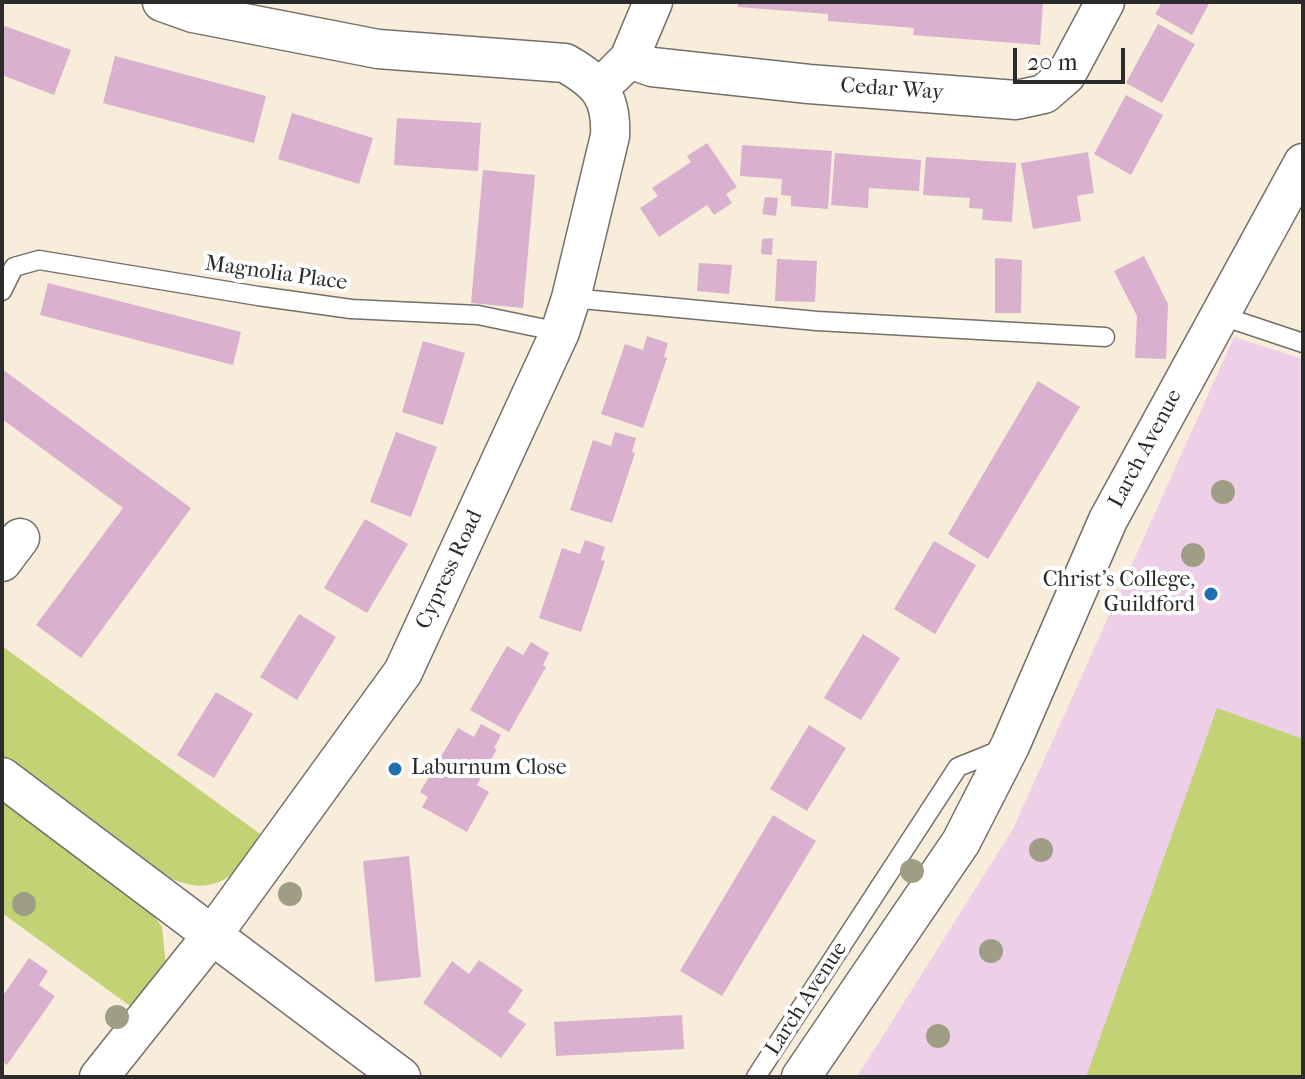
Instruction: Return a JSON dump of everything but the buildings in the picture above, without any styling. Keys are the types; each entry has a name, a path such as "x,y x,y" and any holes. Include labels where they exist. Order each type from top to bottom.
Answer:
{"street":[{"path":"162,2 193,13 378,49 565,63 583,73 599,89 629,59 653,2"},
{"name":"Cedar Way","path":"629,59 652,67 809,84 1016,100 1044,94 1066,75 1105,2"},
{"name":"Cypress Road","path":"99,1077 213,934 403,672 566,315 610,136 611,111 599,89"},
{"name":"Larch Avenue","path":"801,1077 961,842 1010,746 1108,520 1303,163"},
{"path":"2,777 401,1077"}],"lane":[{"name":"Magnolia Place","path":"2,291 14,267 39,260 351,309 478,315 817,321 1105,337"},
{"path":"1219,315 1303,343"},
{"name":"Larch Avenue","path":"756,1077 958,767 1010,746"}],"shaded area":[{"name":"Christ's College, Guildford","path":"1234,337 1303,359 1303,1077 857,1077 1013,829"}],"green space":[{"path":"2,646 263,836 236,871 215,884 203,886 172,879 2,762"},
{"path":"1217,708 1303,739 1303,1077 1086,1077"},
{"path":"2,802 140,897 162,927 167,976 137,1011 2,913"}],"place":[{"name":"Christ's College, Guildford","path":"1211,594"},
{"name":"Laburnum Close","path":"395,769"}]}
